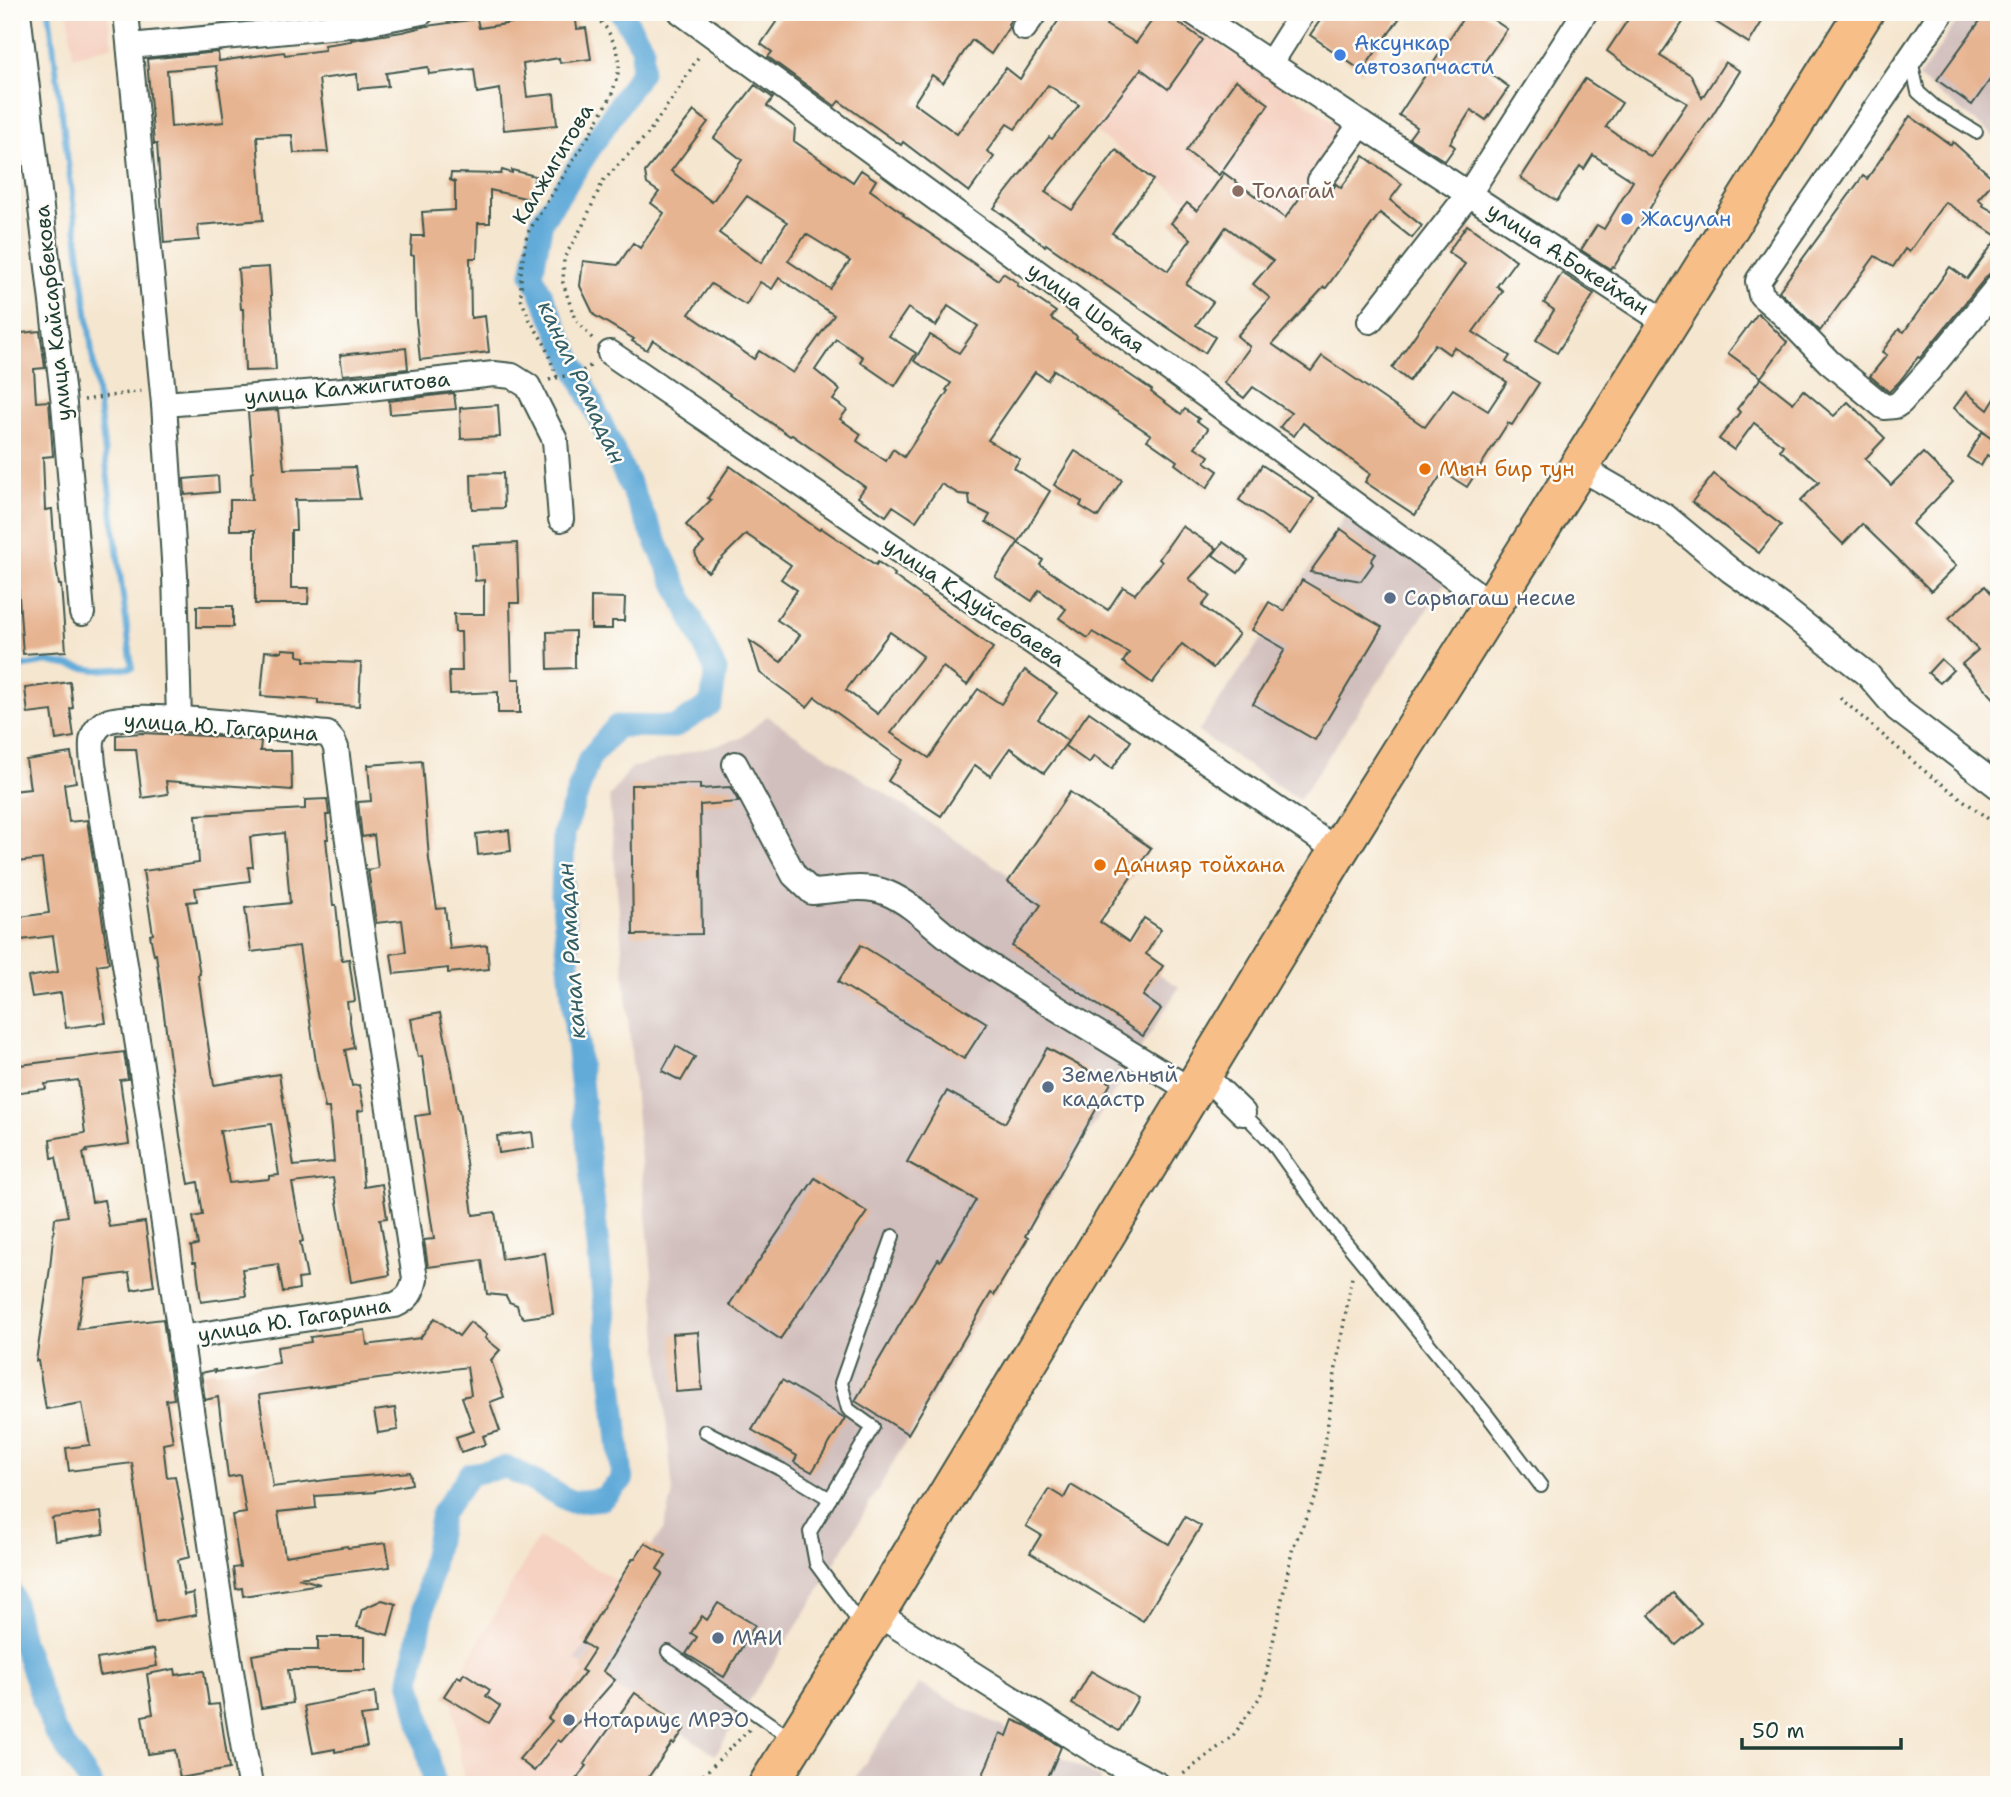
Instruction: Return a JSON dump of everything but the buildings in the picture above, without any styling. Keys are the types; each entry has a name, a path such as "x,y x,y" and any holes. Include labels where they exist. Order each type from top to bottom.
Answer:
{"highway":[{"path":"768,1785 871,1622 1338,851 1864,12"}],"street":[{"name":"улица Кайсарбекова","path":"18,12 64,404 82,613"},
{"path":"126,12 164,404 175,575 179,720"},
{"path":"130,46 360,24 422,12"},
{"name":"улица Шокая","path":"681,12 1491,604"},
{"name":"улица А.Бокейхан","path":"1194,12 1468,195 1668,324"},
{"path":"1270,64 1303,12"},
{"name":"улица А.Бокейхан","path":"1370,321 1468,195 1585,12"},
{"path":"1942,12 1758,281 1761,295 1829,362 1884,407 1895,406 1901,402 1999,285"},
{"path":"1320,181 1361,124"},
{"name":"улица К.Дуйсебаева","path":"610,353 1338,851"},
{"name":"улица Калжигитова","path":"164,404 369,388 494,374 512,376 528,386 555,440 561,519"},
{"path":"1579,467 1666,517 1730,570 1868,675 1897,709 1999,787"},
{"name":"улица Ю. Гагарина","path":"180,1338 395,1306 406,1300 412,1292 415,1279 333,741 327,734 151,718 112,719 96,730 91,741 93,764 225,1637 250,1785"},
{"path":"735,764 794,875 812,892 857,888 886,892 906,903 962,948 1197,1082 1243,1113"},
{"path":"871,1622 1104,1757 1158,1785"},
{"path":"1104,1757 1117,1785"}],"lane":[{"path":"1910,57 1918,92 1935,107 1976,132"},
{"path":"1243,1113 1273,1144 1325,1217 1488,1416 1541,1486"},
{"path":"871,1622 816,1564 810,1532 873,1427 848,1409 841,1383 893,1236"},
{"path":"705,1431 782,1470 830,1499"},
{"path":"668,1652 796,1742"}],"path":[{"name":"Калжигитова","path":"557,377 544,343 521,299 521,270 527,234 588,137 611,97 618,78 620,63 617,49 607,29 592,12"},
{"path":"610,353 575,319 562,283 564,258 603,181 647,135 712,34"},
{"path":"567,377 585,370"},
{"path":"88,400 119,395"},
{"path":"1840,698 1922,769 1999,827"},
{"path":"1179,1785 1182,1775 1233,1736 1262,1694 1293,1547 1318,1492 1356,1254"},
{"path":"693,1785 761,1718"}],"shaded area":[{"path":"68,12 108,12 112,46 73,57"},
{"name":"Толагай","path":"1157,12 1171,12 1347,130 1257,252 1078,119"},
{"path":"1963,12 1999,12 1999,140 1919,78"},
{"name":"Сарыагаш несие","path":"1352,506 1449,577 1299,800 1198,732"},
{"path":"767,716 1179,987 1029,1230 817,1594 715,1755 575,1660 664,1528 673,1493 609,797 631,768 741,738"},
{"path":"538,1538 626,1585 659,1717 609,1785 464,1785 451,1690"},
{"path":"919,1684 1101,1778 1101,1785 850,1785"}],"waterway":[{"path":"12,668 48,662 96,670 132,668 49,12"},
{"name":"канал Рамадан","path":"435,1785 410,1680 442,1513 470,1474 507,1467 572,1502 602,1499 622,1480 562,896 564,833 589,759 617,726 675,727 711,704 716,671 532,274 542,221 641,72 643,48 621,12"},
{"name":"канал Рамадан","path":"12,1594 22,1642 54,1730 92,1785"}],"place":[{"name":"Аксункар автозапчасти","path":"1340,55"},
{"name":"Толагай","path":"1238,191"},
{"name":"Жасулан","path":"1627,219"},
{"name":"Мын бир тун","path":"1425,469"},
{"name":"Сарыагаш несие","path":"1390,598"},
{"name":"Данияр тойхана","path":"1100,865"},
{"name":"Земельный кадастр","path":"1048,1087"},
{"name":"МАИ","path":"718,1638"},
{"name":"Нотариус МРЭО","path":"569,1720"}]}
